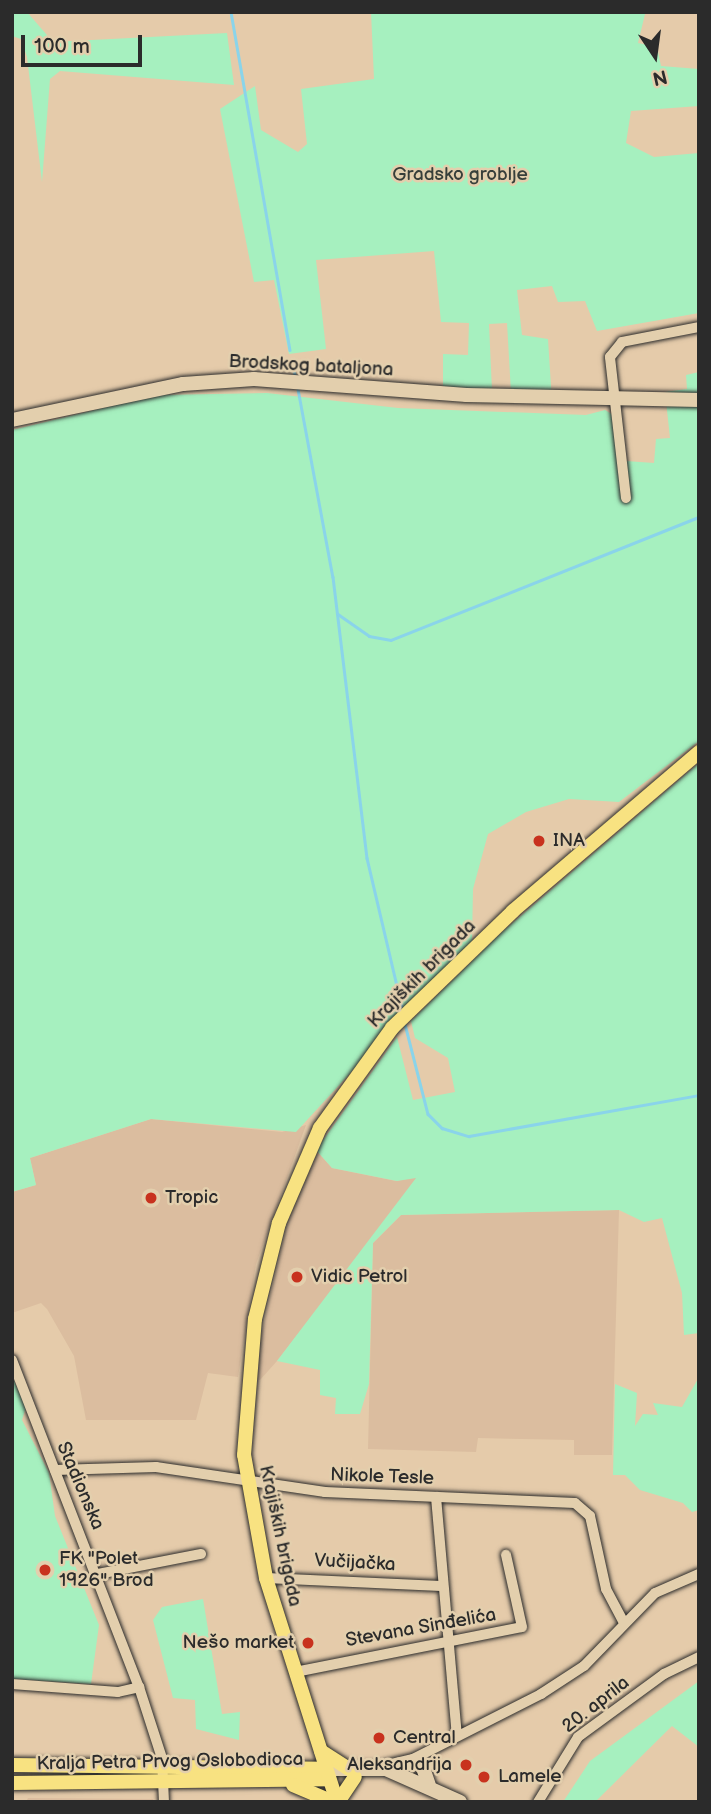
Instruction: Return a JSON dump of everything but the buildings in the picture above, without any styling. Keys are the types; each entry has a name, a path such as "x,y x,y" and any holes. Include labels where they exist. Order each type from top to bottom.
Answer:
{"main road":[{"name":"Krajiških brigada","path":"336,1802 266,1578 247,1481 244,1419 258,1303 286,1205 320,1128 405,1014 513,911 699,752"},
{"path":"290,1769 311,1755 316,1740"},
{"path":"268,1780 336,1802 352,1773 327,1756 316,1740"},
{"name":"Kralja Petra Prvog Oslobodioca","path":"12,1765 290,1769 327,1774"},
{"name":"Kralja Petra Prvog Oslobodioca","path":"12,1783 165,1784 268,1780 327,1774"}],"street":[{"path":"626,499 612,400 614,347 699,327"},
{"name":"Brodskog bataljona","path":"12,420 183,384 254,379 612,400 699,400"},
{"name":"Stadionska","path":"12,1360 98,1574 139,1688 163,1767 164,1802"},
{"name":"Nikole Tesle","path":"55,1470 156,1467 325,1492 584,1507 606,1589 624,1623"},
{"path":"436,1497 441,1586 457,1737"},
{"path":"98,1574 201,1554"},
{"name":"Stevana Sinđelića","path":"295,1672 446,1639 522,1627 506,1555"},
{"path":"352,1773 417,1760 562,1681 655,1593 699,1574"},
{"name":"Vučijačka","path":"266,1578 441,1586"},
{"name":"20. aprila","path":"538,1802 578,1737 664,1674 699,1657"},
{"path":"12,1684 118,1692 139,1688"},
{"path":"409,1777 417,1760"},
{"path":"417,1760 429,1785"},
{"path":"372,1768 409,1777 460,1802"},
{"path":"327,1774 409,1777"}],"shaded area":[{"path":"151,1119 282,1132 306,1125 256,1264 238,1377 208,1373 196,1420 86,1420 74,1356 47,1309 41,1303 12,1313 12,1192 36,1185 30,1158"},
{"path":"316,1150 332,1168 396,1181 416,1177 416,1182 277,1361 260,1380 251,1379 289,1216"},
{"path":"619,1210 612,1455 574,1455 574,1440 478,1438 476,1452 368,1449 373,1243 401,1215"},
{"path":"28,1798 153,1799 155,1802 26,1802"}],"green space":[{"path":"12,12 27,12 53,42 227,33 234,85 60,71 50,79 42,182 27,57 21,39 12,36"},
{"name":"Gradsko groblje","path":"371,12 645,14 638,43 657,47 661,66 699,69 699,106 631,111 626,143 654,157 699,153 699,313 597,331 585,301 558,302 552,286 517,290 522,335 548,339 552,402 511,393 507,323 489,324 492,391 443,388 443,354 468,355 469,323 441,322 434,251 316,260 326,349 289,354 274,280 254,282 220,109 255,86 261,130 298,152 307,144 301,89 374,79"},
{"path":"699,372 699,741 619,802 569,799 526,812 488,834 473,889 472,941 296,1132 151,1119 30,1158 36,1185 12,1192 12,430 157,395 267,393 398,408 586,415 605,410 620,419 626,461 654,463 656,439 670,438 665,392 687,389 686,375"},
{"path":"699,763 699,1333 684,1335 682,1293 662,1218 644,1222 619,1210 401,1215 373,1243 369,1384 360,1414 335,1414 336,1398 320,1395 320,1370 277,1361 416,1178 397,1181 332,1168 316,1150 397,1037 413,1100 455,1092 448,1058 415,1038 411,1021 501,933"},
{"name":"FK \"Polet 1926\" Brod","path":"12,1376 26,1407 22,1420 49,1473 55,1516 99,1625 91,1684 12,1679"},
{"path":"699,1377 699,1510 692,1512 683,1503 640,1490 625,1475 613,1475 615,1384 637,1393 635,1426 643,1414 658,1415 653,1403 682,1407"},
{"path":"203,1599 222,1714 240,1712 239,1740 196,1729 195,1700 173,1698 153,1620 162,1607"},
{"path":"699,1681 699,1747 672,1726 595,1802 563,1802 590,1761"}],"waterway":[{"path":"231,12 290,350"},
{"path":"292,363 295,375"},
{"path":"298,389 333,577 367,858 402,1007"},
{"path":"338,614 369,636 391,640 699,517"},
{"path":"405,1024 428,1114 442,1128 469,1136 699,1095"}],"place":[{"name":"INA","path":"539,841"},
{"name":"Tropic","path":"151,1198"},
{"name":"Vidic Petrol","path":"297,1277"},
{"name":"FK \"Polet 1926\" Brod","path":"45,1570"},
{"name":"Nešo market","path":"308,1643"},
{"name":"Central","path":"379,1738"},
{"name":"Aleksandrija","path":"466,1765"},
{"name":"Lamele","path":"484,1777"}]}
